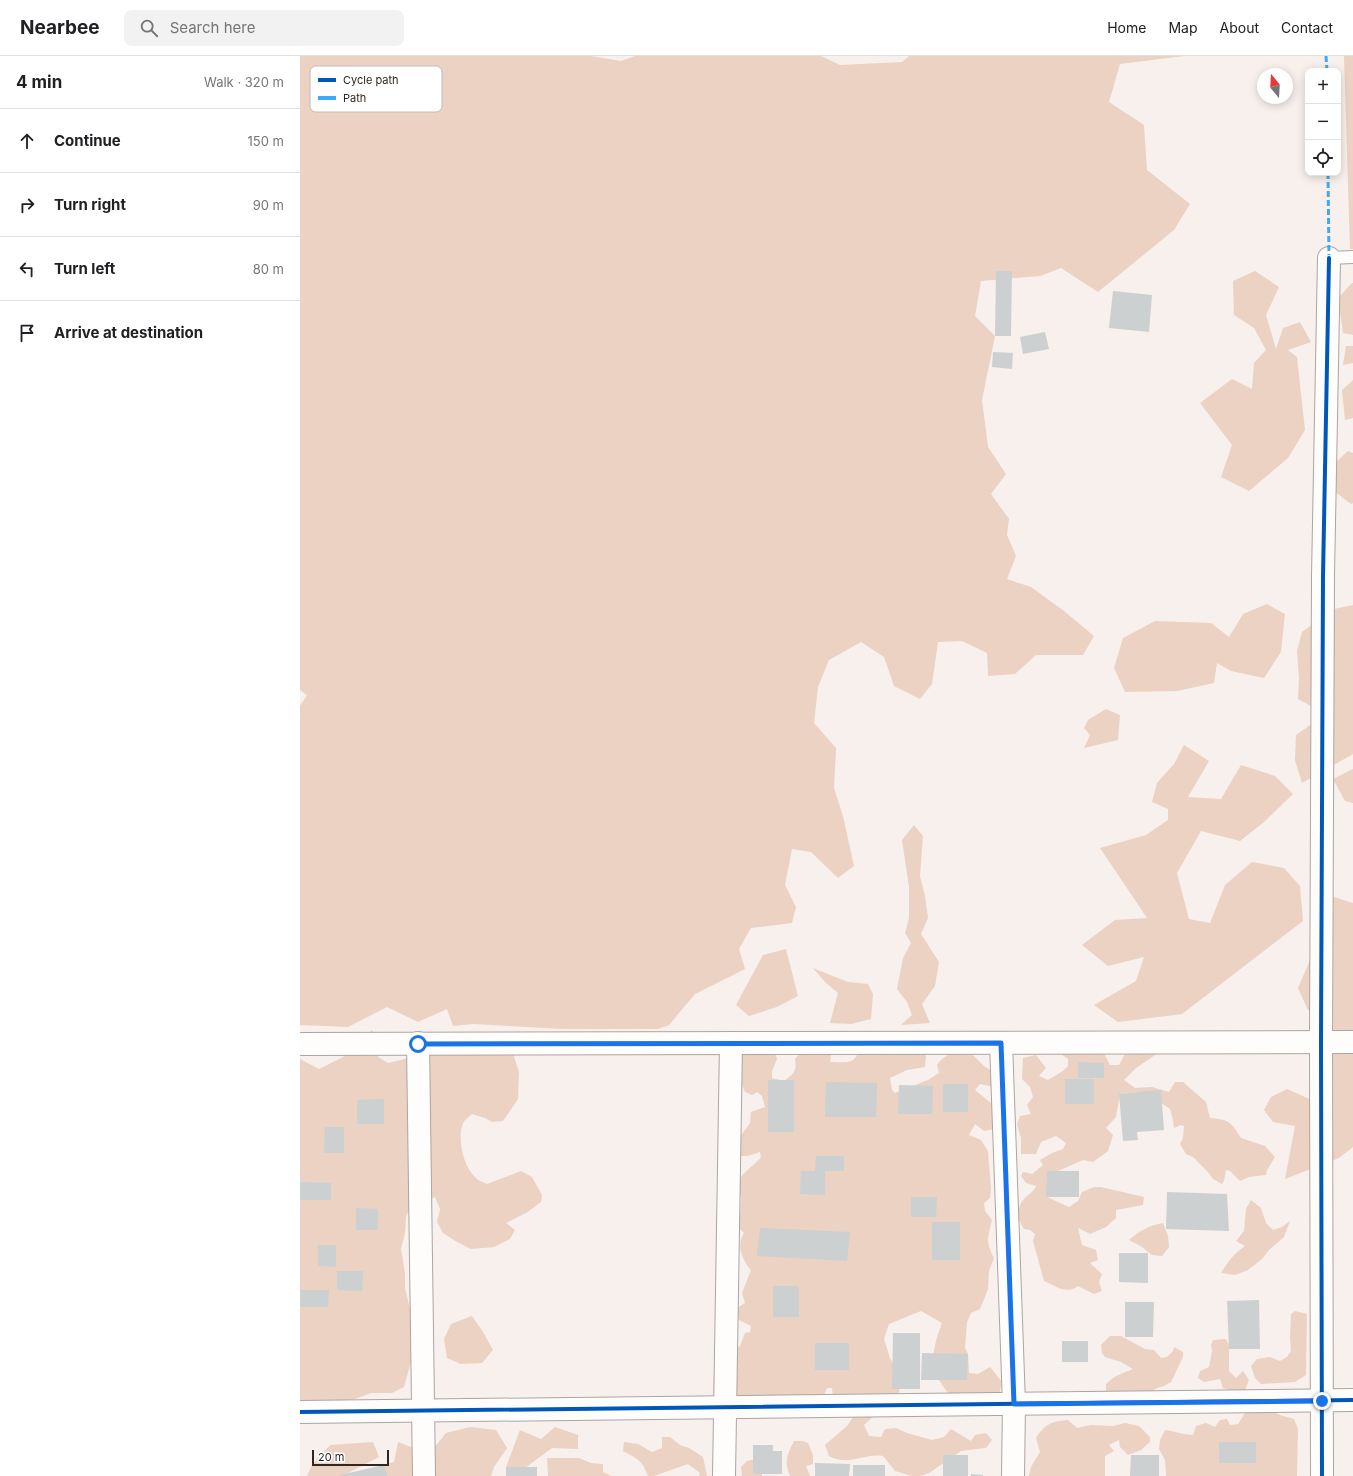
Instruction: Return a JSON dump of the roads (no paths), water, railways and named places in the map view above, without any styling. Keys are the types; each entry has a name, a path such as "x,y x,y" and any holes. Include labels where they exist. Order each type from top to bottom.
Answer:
{"street":[{"path":"1322,1476 1323,576 1329,258"},
{"path":"300,1044 1353,1042"},
{"path":"724,1476 731,1043"},
{"path":"1001,1043 1014,1404 1013,1476"},
{"path":"418,1044 424,1476"},
{"path":"300,1412 1353,1400"}],"lane":[{"path":"1329,258 1353,257"}]}
